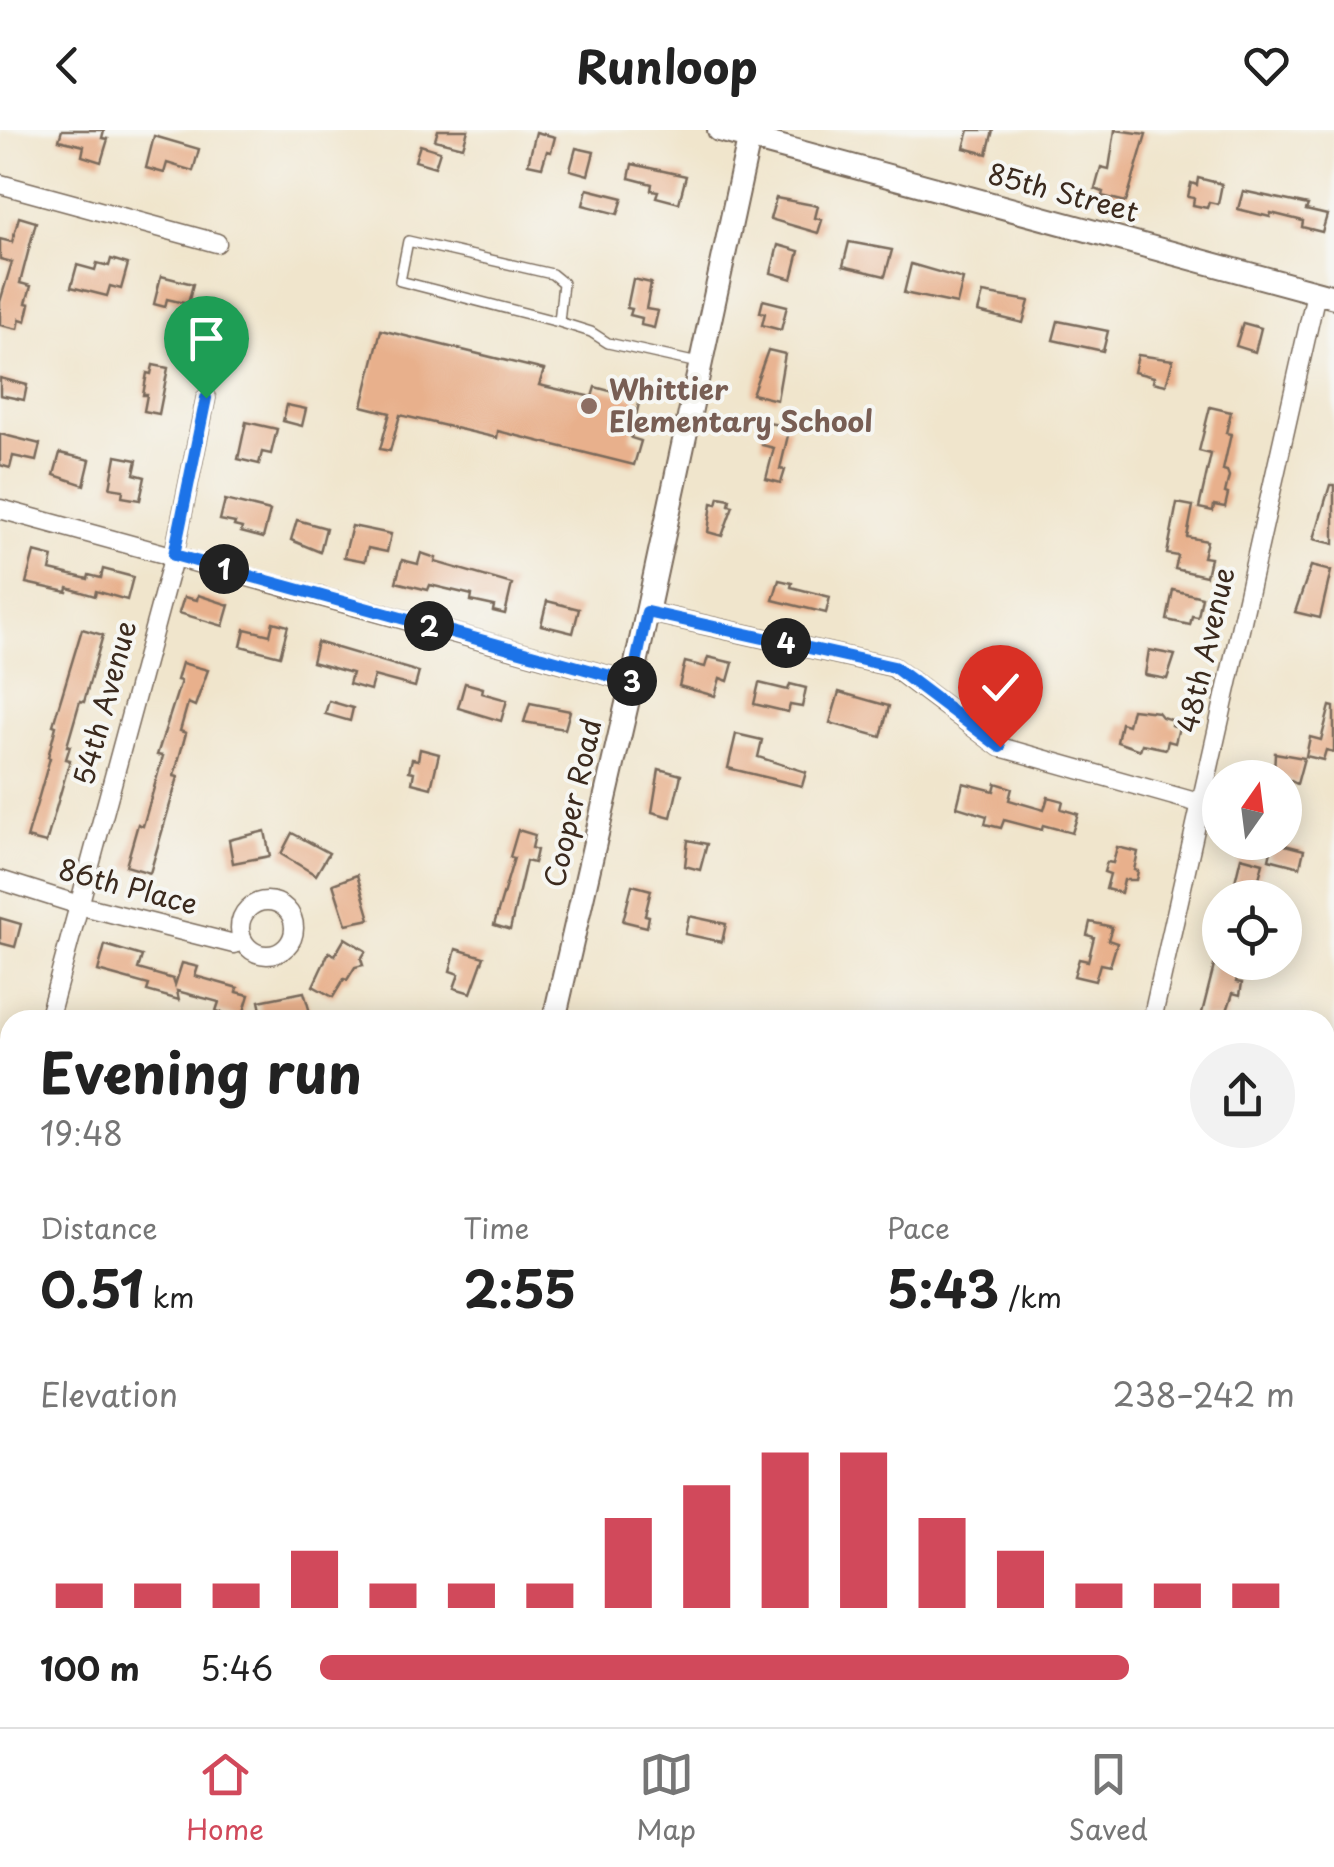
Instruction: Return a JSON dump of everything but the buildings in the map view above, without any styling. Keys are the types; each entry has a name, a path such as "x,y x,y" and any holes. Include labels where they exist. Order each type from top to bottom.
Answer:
{"street":[{"name":"85th Street","path":"718,130 750,134 1325,295"},
{"name":"Cooper Road","path":"556,1010 632,682 750,134"},
{"path":"0,184 217,243"},
{"name":"48th Avenue","path":"1154,1010 1199,804 1325,295"},
{"name":"54th Avenue","path":"51,1010 174,555 206,398"},
{"path":"0,508 632,682"},
{"path":"647,612 894,667 1000,747 1199,804"},
{"name":"86th Place","path":"0,880 234,944 243,941"}],"lane":[{"path":"560,322 563,283 552,274 408,242 400,281 560,322 591,332 608,343 700,363"}],"place":[{"name":"Whittier Elementary School","path":"589,406"}],"route":[{"path":"206,398 174,555 632,682 647,612 894,667 1000,747"}]}
